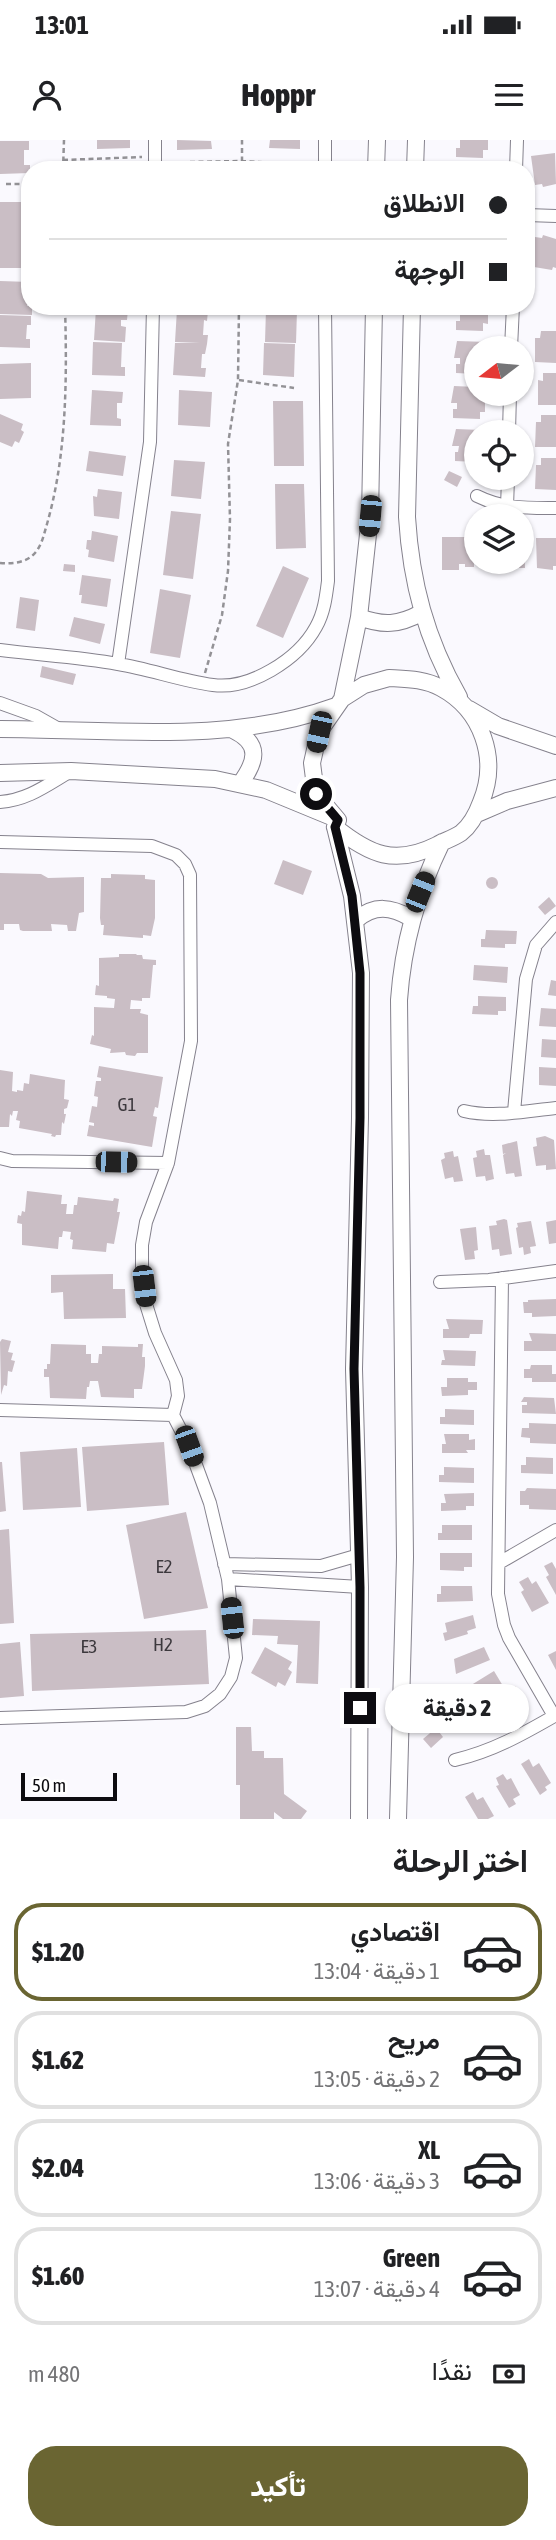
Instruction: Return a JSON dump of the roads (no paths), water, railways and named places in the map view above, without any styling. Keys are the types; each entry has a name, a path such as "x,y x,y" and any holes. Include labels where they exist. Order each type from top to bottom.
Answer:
{"street":[{"path":"155,140 156,161"},
{"path":"325,140 325,161"},
{"path":"376,161 377,140"},
{"path":"415,161 416,140"},
{"path":"516,161 517,140"},
{"path":"535,215 555,216"},
{"path":"118,664 150,442 153,315"},
{"path":"0,650 118,664 214,685 236,684 261,676 278,666 307,641 324,606 328,581 325,315"},
{"path":"374,315 370,516 359,617 339,702 319,732 312,763 316,794 337,824 358,845 386,855 416,855 462,832 477,814 487,788 489,759 482,732 441,663 421,613 414,581 407,517 412,315"},
{"path":"512,336 513,315"},
{"path":"477,496 493,504"},
{"path":"534,508 556,508"},
{"path":"359,617 374,623 391,624 407,621 421,613"},
{"path":"0,729 206,732 233,730 285,721 339,702 364,685 389,678 415,679 440,687 498,726 556,746"},
{"path":"0,703 36,716 59,729"},
{"path":"233,730 250,743 254,752 250,773 240,784"},
{"path":"0,802 14,801 34,794 71,771"},
{"path":"0,773 71,771 215,779 290,799 337,824 356,920 361,1000 354,1369 360,1587 359,1819"},
{"path":"477,814 507,801 556,788"},
{"path":"0,842 152,846 176,855 191,875 191,1041 168,1163 146,1222 142,1269 146,1304 155,1333 176,1380 178,1396 174,1402 173,1415 189,1446 210,1503 228,1578 236,1658 231,1677 220,1694 205,1706 186,1712 0,1718"},
{"path":"398,1819 405,1557 399,1000 411,918 425,879 443,842"},
{"path":"356,920 364,913 384,908 411,918"},
{"path":"514,1112 528,971 536,945 556,922"},
{"path":"464,1111 481,1115 556,1108"},
{"path":"0,1158 12,1161 168,1163"},
{"path":"440,1282 556,1271"},
{"path":"455,1760 513,1741 555,1716 515,1651 504,1625 498,1594 502,1278"},
{"path":"0,1410 173,1415"},
{"path":"499,1563 556,1530"},
{"path":"224,1564 321,1566 359,1555"},
{"path":"228,1578 360,1587"}]}
